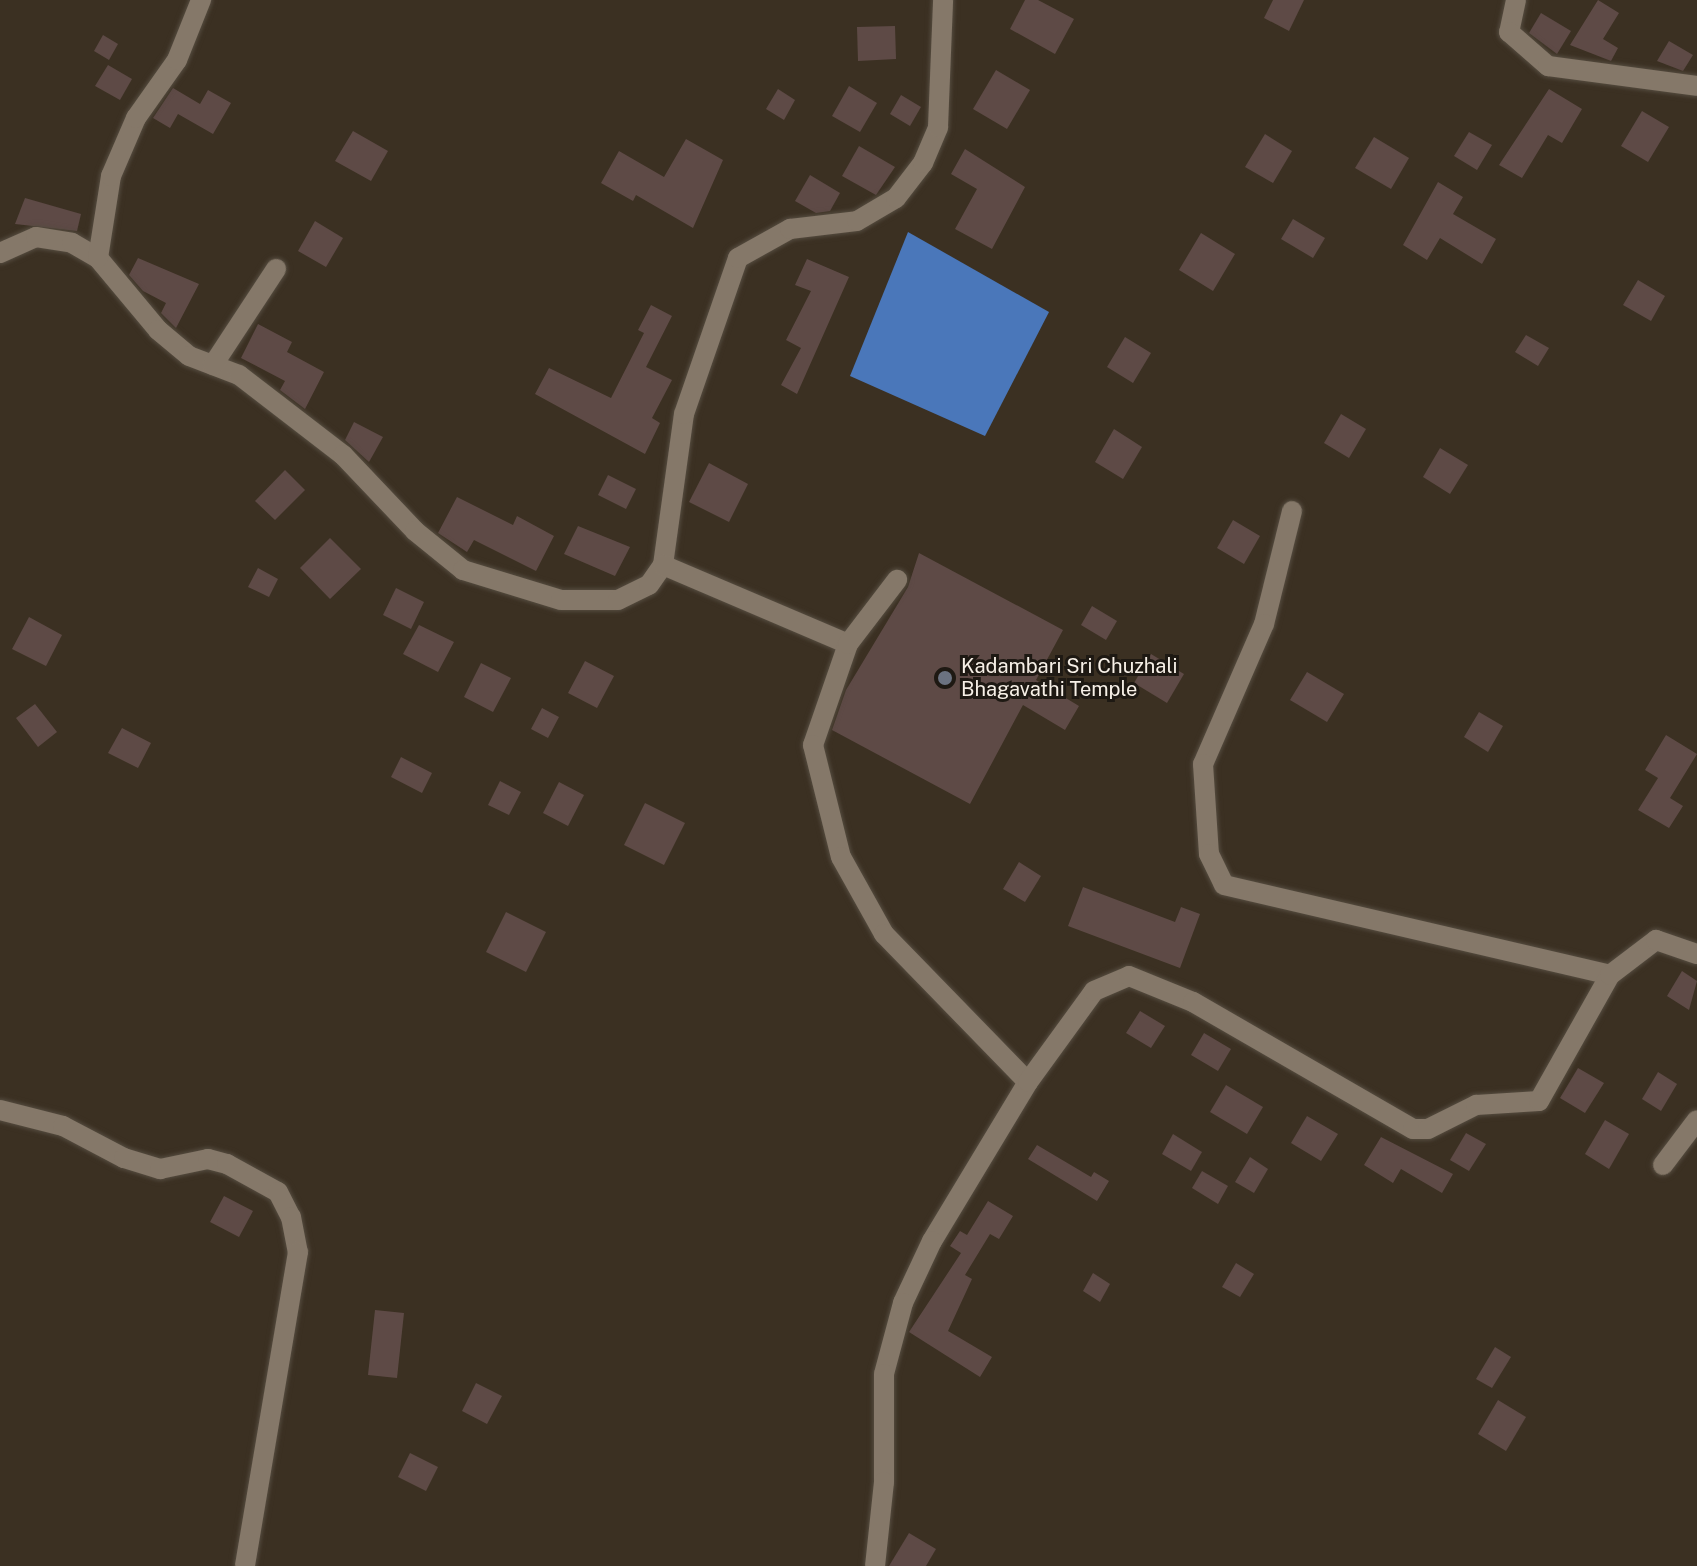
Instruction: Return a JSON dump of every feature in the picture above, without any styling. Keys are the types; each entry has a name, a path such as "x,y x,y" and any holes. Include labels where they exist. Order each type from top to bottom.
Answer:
{"street":[{"path":"98,258 111,176 136,118 177,60 201,0"},
{"path":"0,253 36,237 72,243 98,258 158,330 213,365 239,375 343,455 415,531 463,570 561,600 618,600 649,585 663,565 684,414 738,258 790,229 857,221 896,198 923,163 938,127 943,0"},
{"path":"1516,0 1509,32 1548,66 1697,86"},
{"path":"213,365 276,269"},
{"path":"1292,511 1264,624 1203,764 1209,854 1224,885 1610,975"},
{"path":"663,565 848,644"},
{"path":"897,580 848,644 813,745 841,857 884,934 1028,1082"},
{"path":"875,1566 884,1482 884,1374 903,1303 939,1229 1028,1082 1094,991 1129,976 1193,1002 1413,1129 1428,1129 1476,1105 1539,1101 1610,975 1656,940 1697,954"},
{"path":"0,1110 63,1126 124,1158 160,1169 208,1159 227,1164 256,1175 285,1204 298,1252 245,1566"},
{"path":"1663,1165 1697,1120"}],"water":[{"path":"908,232 1049,312 985,436 850,376"}],"building":[{"path":"1025,0 1038,0 1074,19 1055,54 1010,29"},
{"path":"1273,0 1304,0 1289,31 1264,18"},
{"path":"1598,0 1619,13 1603,39 1618,48 1611,61 1570,45"},
{"path":"1541,13 1571,31 1557,54 1529,33"},
{"path":"895,26 896,59 858,61 857,27"},
{"path":"103,35 118,44 109,60 94,51"},
{"path":"1669,41 1693,55 1683,71 1657,61"},
{"path":"108,65 132,79 120,100 95,86"},
{"path":"996,70 1030,90 1007,129 973,109"},
{"path":"849,86 877,103 860,132 832,116"},
{"path":"173,88 200,104 208,90 231,103 213,134 178,114 170,128 153,118"},
{"path":"778,89 795,100 784,120 766,109"},
{"path":"1549,89 1582,109 1562,143 1548,135 1522,178 1499,165"},
{"path":"901,95 921,107 910,126 890,114"},
{"path":"1642,111 1669,127 1648,162 1621,146"},
{"path":"353,131 388,151 371,181 335,161"},
{"path":"1469,132 1492,145 1477,170 1454,156"},
{"path":"1265,134 1292,151 1273,183 1245,167"},
{"path":"1374,137 1409,158 1391,189 1355,168"},
{"path":"686,139 723,160 693,228 636,195 633,201 601,183 619,151 664,177"},
{"path":"859,146 895,167 876,195 842,176"},
{"path":"965,149 1025,187 992,249 955,229 977,189 951,174"},
{"path":"810,175 840,193 830,211 816,213 795,201"},
{"path":"1438,182 1463,197 1453,214 1496,239 1482,264 1440,238 1427,260 1403,245"},
{"path":"25,198 81,214 77,231 15,224"},
{"path":"1293,219 1325,238 1313,258 1281,239"},
{"path":"315,221 343,238 326,267 298,251"},
{"path":"1201,233 1235,254 1213,291 1179,270"},
{"path":"138,258 199,284 176,328 161,313 166,303 143,291 129,275"},
{"path":"807,259 849,277 797,394 781,385 801,348 786,340 811,291 795,285"},
{"path":"1638,280 1665,296 1651,321 1623,305"},
{"path":"651,305 672,316 646,367 672,380 652,418 660,423 645,454 535,394 549,368 611,398 644,333 638,330"},
{"path":"258,324 292,342 287,352 324,372 305,409 280,390 285,381 241,358"},
{"path":"1526,335 1549,348 1538,366 1515,352"},
{"path":"1125,337 1151,353 1133,383 1107,367"},
{"path":"1341,414 1366,429 1349,458 1324,443"},
{"path":"354,422 383,437 369,462 345,440"},
{"path":"1114,429 1142,447 1123,479 1095,462"},
{"path":"1440,448 1468,465 1450,494 1423,477"},
{"path":"709,463 748,484 729,522 689,502"},
{"path":"285,470 305,490 275,520 255,501"},
{"path":"608,475 636,489 626,509 598,495"},
{"path":"457,497 513,525 517,516 554,536 536,571 474,540 467,552 438,533"},
{"path":"1233,520 1260,536 1244,564 1217,548"},
{"path":"578,526 630,547 615,576 564,554"},
{"path":"330,538 361,569 330,599 300,568"},
{"name":"Kadambari Sri Chuzhali Bhagavathi Temple","path":"919,553 1063,630 1036,680 1079,706 1065,730 1023,705 970,804 832,730 846,690 908,587"},
{"path":"258,568 278,579 269,597 248,587"},
{"path":"396,588 424,602 411,629 383,615"},
{"path":"1092,606 1117,621 1106,640 1081,625"},
{"path":"29,617 62,635 46,666 12,649"},
{"path":"419,625 454,642 438,672 403,654"},
{"path":"1151,654 1184,674 1167,703 1134,683"},
{"path":"585,661 614,676 597,708 568,693"},
{"path":"481,663 511,678 493,712 464,697"},
{"path":"1307,672 1344,694 1327,722 1290,700"},
{"path":"35,704 57,732 38,747 16,718"},
{"path":"542,708 559,717 548,738 531,729"},
{"path":"1479,712 1503,726 1488,752 1464,737"},
{"path":"122,728 151,743 138,768 108,753"},
{"path":"1666,735 1697,754 1670,798 1683,806 1669,828 1638,810 1658,778 1645,770"},
{"path":"401,757 432,773 422,793 391,777"},
{"path":"500,781 521,792 509,815 488,805"},
{"path":"559,782 584,795 568,826 543,813"},
{"path":"645,803 685,823 664,865 624,845"},
{"path":"1019,862 1041,876 1025,902 1003,889"},
{"path":"1083,887 1175,922 1181,907 1200,914 1180,968 1068,926"},
{"path":"506,912 546,932 526,972 486,952"},
{"path":"1682,971 1697,981 1689,1010 1667,996"},
{"path":"1140,1011 1165,1026 1151,1048 1126,1033"},
{"path":"1204,1033 1231,1049 1218,1071 1191,1055"},
{"path":"1578,1068 1604,1083 1585,1113 1560,1098"},
{"path":"1658,1072 1677,1084 1661,1111 1642,1099"},
{"path":"1226,1085 1263,1107 1247,1134 1210,1112"},
{"path":"1307,1116 1338,1134 1321,1161 1291,1143"},
{"path":"1605,1120 1629,1134 1609,1169 1585,1154"},
{"path":"1466,1133 1486,1144 1469,1171 1450,1160"},
{"path":"1173,1134 1202,1152 1191,1171 1162,1154"},
{"path":"1381,1137 1453,1174 1442,1193 1401,1169 1393,1183 1364,1165"},
{"path":"1037,1145 1091,1177 1094,1172 1109,1181 1097,1201 1028,1159"},
{"path":"1250,1157 1268,1169 1254,1193 1235,1182"},
{"path":"1202,1171 1228,1186 1218,1204 1192,1188"},
{"path":"224,1196 253,1211 239,1237 210,1222"},
{"path":"988,1201 1013,1216 999,1239 990,1234 965,1275 972,1279 948,1331 992,1357 980,1377 909,1332 961,1253 950,1246 960,1231 967,1235"},
{"path":"1236,1263 1254,1274 1240,1297 1222,1287"},
{"path":"1093,1273 1110,1284 1100,1302 1083,1291"},
{"path":"375,1310 404,1313 397,1378 368,1375"},
{"path":"1495,1347 1511,1357 1492,1388 1476,1379"},
{"path":"476,1383 502,1396 487,1424 462,1411"},
{"path":"1498,1400 1526,1417 1506,1451 1478,1434"},
{"path":"410,1453 438,1467 426,1491 398,1477"},
{"path":"909,1533 936,1549 926,1566 889,1566"}],"place":[{"name":"Kadambari Sri Chuzhali Bhagavathi Temple","path":"945,678"}]}
